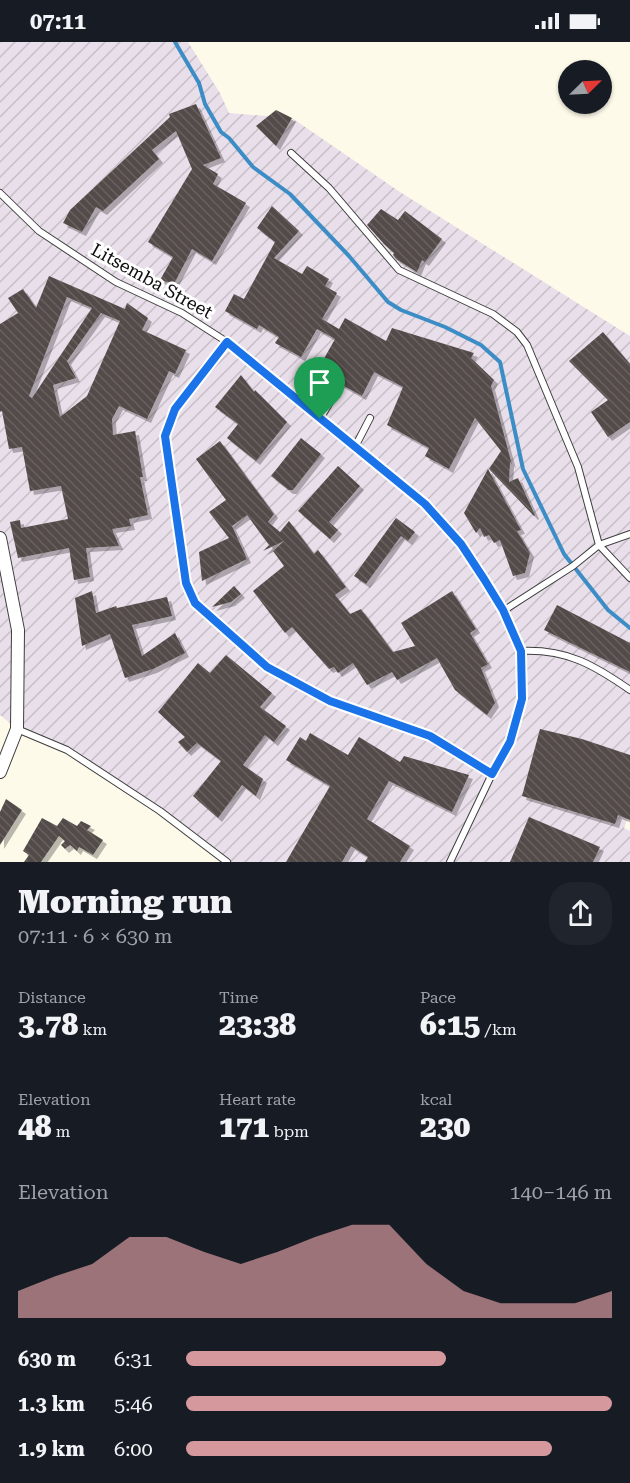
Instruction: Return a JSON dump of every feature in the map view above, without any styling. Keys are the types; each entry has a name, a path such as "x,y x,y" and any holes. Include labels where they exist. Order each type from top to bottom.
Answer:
{"street":[{"path":"0,538 18,630 17,729 0,772"}],"lane":[{"path":"291,153 329,188 399,270 430,286 475,304 517,332 530,352 578,467 599,545 630,578"},
{"name":"Litsemba Street","path":"0,193 39,231 116,282 182,313 227,342 425,504 461,544 503,610 521,651 522,699 510,742 450,862"},
{"path":"227,342 175,409 165,436 186,583 195,603 267,667 330,701 430,736 492,774"},
{"path":"320,419 332,399"},
{"path":"355,447 370,418"},
{"path":"503,610 573,566 599,545 630,534"},
{"path":"521,651 565,654 588,663 630,690"},
{"path":"17,729 67,750 160,811 227,862"}],"shaded area":[{"path":"0,42 188,42 220,93 229,113 292,118 400,192 630,336 630,812 624,828 630,831 630,862 227,862 160,811 67,751 17,729 0,715"}],"building":[{"path":"196,104 221,158 203,165 218,174 213,184 246,203 212,261 192,249 174,284 160,280 173,257 148,242 192,169 176,131 152,150 159,159 103,211 96,207 82,232 63,223 70,210 170,117 169,114"},
{"path":"276,110 292,118 276,146 256,126"},
{"path":"272,206 299,231 274,258 302,274 307,266 329,279 325,286 337,293 322,319 339,329 345,318 386,341 392,328 474,353 471,358 494,380 491,386 512,465 510,462 509,482 518,478 534,516 489,469 501,451 475,418 449,469 425,456 429,448 387,425 403,387 374,372 362,396 317,371 335,339 317,329 301,357 275,343 279,337 259,325 257,329 225,311 234,294 244,299 275,242 257,228"},
{"path":"381,209 398,220 405,211 442,239 425,262 422,260 417,272 396,259 394,253 367,225"},
{"path":"49,276 125,309 127,303 148,318 142,330 186,350 175,374 169,371 147,419 119,406 112,419 113,435 135,431 143,477 140,477 148,515 129,519 131,526 112,529 119,546 86,548 90,577 74,580 69,548 18,558 10,522 20,520 21,528 68,519 61,486 30,491 22,447 9,449 2,411 0,412 0,324 18,313 8,298 23,289 36,308","holes":["67,297 92,308 32,398 29,396","101,313 120,321 87,396 60,417 53,385 76,378 67,361"]},
{"path":"603,332 630,364 630,422 608,437 591,412 608,400 569,361"},
{"path":"241,375 254,392 255,390 287,422 256,461 227,438 238,424 215,407"},
{"path":"301,438 321,454 293,490 289,490 271,476"},
{"path":"220,441 274,514 268,522 280,532 289,521 314,554 318,550 346,587 335,595 350,614 361,609 393,652 415,646 401,623 452,591 476,629 470,633 488,664 481,668 495,703 487,715 455,690 437,658 397,680 392,672 367,685 353,663 338,673 334,667 329,669 292,627 285,633 253,591 284,566 273,551 284,541 263,551 269,545 247,515 232,526 247,559 202,581 199,552 229,538 209,512 226,500 196,459"},
{"path":"338,466 360,486 329,522 338,530 330,539 298,511"},
{"path":"488,469 521,530 517,531 530,553 525,573 513,576 500,540 494,543 489,535 484,537 480,528 476,533 464,513"},
{"path":"396,518 415,532 408,541 401,536 366,584 354,576"},
{"path":"234,586 241,594 231,602 212,607"},
{"path":"92,591 96,613 116,606 117,608 167,597 172,616 132,625 142,656 175,633 185,653 153,669 125,678 110,634 82,646 75,598"},
{"path":"557,605 630,643 630,672 544,630"},
{"path":"226,655 272,693 260,707 286,726 274,742 265,735 243,765 263,779 256,796 242,785 218,818 193,796 221,761 197,743 187,752 178,742 185,737 158,712 198,663 210,673"},
{"path":"540,729 582,739 630,755 630,820 618,815 615,824 522,796"},
{"path":"310,733 348,755 359,737 400,762 404,756 469,775 452,812 389,781 367,819 410,846 400,862 365,862 368,857 351,846 342,862 286,862 330,786 286,760 300,737 306,741"},
{"path":"6,799 22,810 0,845 0,812"},
{"path":"529,817 600,847 593,862 510,862"},
{"path":"42,818 57,826 63,818 77,826 81,821 91,826 87,830 103,840 93,855 79,847 77,851 70,845 65,849 61,845 65,841 59,836 41,862 24,862 29,855 23,851"}],"waterway":[{"path":"175,42 199,83 205,104 221,132 229,138 253,167 290,194 349,256 388,302 401,310 445,327 481,345 500,362 523,469 564,554 608,610 630,628"}],"route":[{"path":"227,342 320,419 425,504 461,544 503,610 521,651 522,699 510,742 492,774 430,736 330,701 267,667 195,603 186,583 165,436 175,409 227,342"}]}
